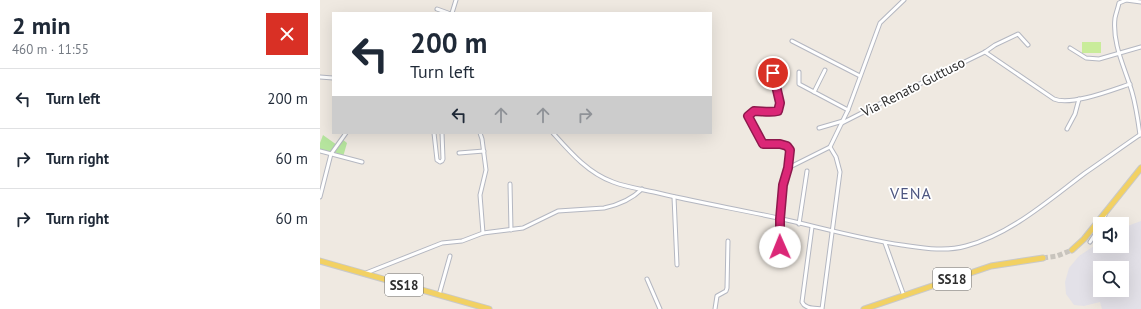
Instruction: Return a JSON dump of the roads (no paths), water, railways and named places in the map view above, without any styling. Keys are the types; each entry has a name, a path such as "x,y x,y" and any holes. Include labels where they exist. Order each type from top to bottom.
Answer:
{"main road":[{"path":"1072,250 1084,239 1141,168"},
{"name":"SS18","path":"864,309 992,266 1043,258"},
{"name":"SS18","path":"320,261 489,309"}],"street":[{"path":"452,12 456,0"},
{"path":"788,168 830,147 848,110 880,23 904,0"},
{"path":"554,134 580,162 597,174 613,182 674,197 885,243 929,249 948,249 966,246 996,235 1045,204 1140,134 1130,84 1119,54 1115,17 1119,3 1126,0 1141,2"},
{"path":"437,9 445,12"},
{"name":"Via Renato Guttuso","path":"819,128 842,122 985,52 995,45 1018,34 1028,45"},
{"path":"792,41 860,76"},
{"path":"1070,48 1086,58 1099,59 1141,47"},
{"path":"985,52 1058,101 1067,102 1130,84"},
{"path":"771,61 780,103 778,111 772,113 754,111 748,116 763,144 780,144 787,146 790,150 788,168 783,185 780,219 780,261"},
{"path":"814,92 825,70"},
{"path":"799,72 799,84 848,110"},
{"path":"320,77 332,78"},
{"path":"1067,129 1075,114 1079,99"},
{"path":"320,197 332,154 345,134"},
{"path":"434,134 437,160 440,162 443,159 442,134"},
{"path":"480,134 486,170 480,195 483,233"},
{"path":"812,227 802,302 803,306 806,308 822,309 840,172 836,157 830,147"},
{"path":"320,151 362,162"},
{"path":"458,153 484,151"},
{"path":"799,224 807,171"},
{"path":"510,184 511,230"},
{"path":"364,274 442,242 462,241 483,233 523,228 558,211 612,206 636,195 642,189"},
{"path":"674,197 677,265"},
{"path":"1104,217 1106,212"},
{"path":"1090,242 1093,238"},
{"path":"715,309 717,296 726,291 727,288 728,241"},
{"path":"885,243 904,296"},
{"path":"439,295 450,256"},
{"path":"646,279 660,309"}],"tunnel":[{"path":"1043,258 1057,256 1072,250"}],"district":[{"name":"VENA","path":"911,193"}]}
